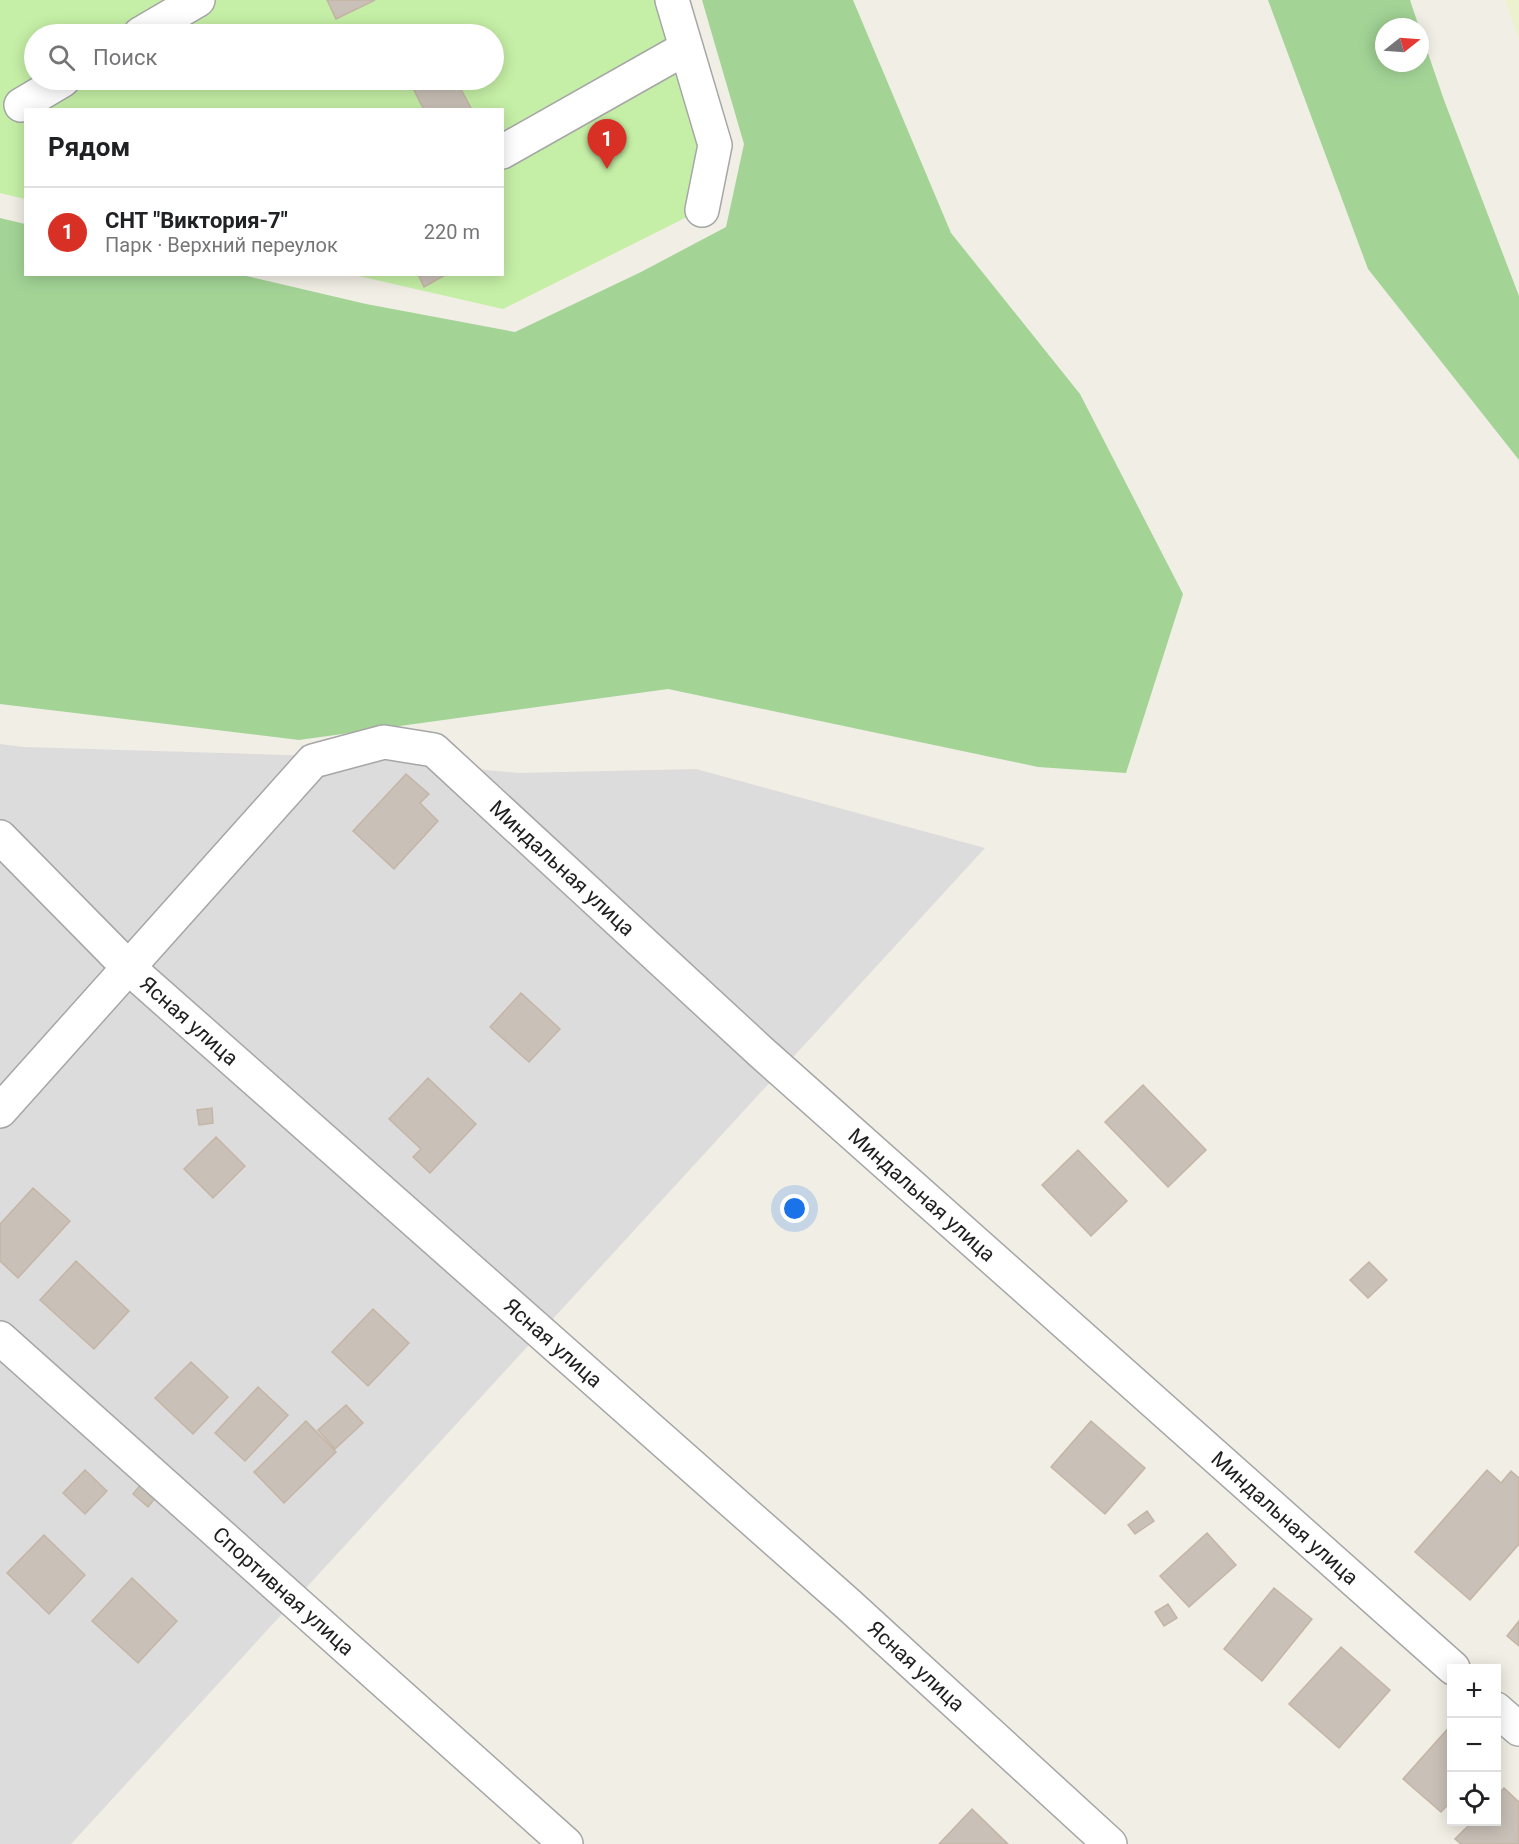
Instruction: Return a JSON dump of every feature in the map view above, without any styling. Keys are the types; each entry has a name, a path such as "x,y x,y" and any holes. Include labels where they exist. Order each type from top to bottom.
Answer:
{"street":[{"path":"157,24 198,0"},
{"path":"672,0 716,145 702,210"},
{"path":"504,151 686,48"},
{"path":"21,105 46,90"},
{"name":"Миндальная улица","path":"129,968 313,761 384,742 434,750 761,1052 1449,1664"},
{"name":"Ясная улица","path":"0,837 129,968 848,1604 1110,1844"},
{"path":"0,1111 129,968"},
{"name":"Спортивная улица","path":"0,1338 566,1844"},
{"path":"1501,1712 1519,1729"}],"shaded area":[{"path":"0,744 24,747 351,757 519,773 696,769 985,848 71,1844 0,1844"}],"green space":[{"path":"0,0 674,0 717,145 703,209 503,309 358,276 504,276 504,108 24,108 24,199 0,193"},
{"path":"702,0 853,0 951,233 1080,394 1183,594 1126,773 1038,767 668,689 299,740 0,704 0,218 24,224 24,276 246,276 366,304 515,332 641,272 726,227 744,144"},
{"path":"1268,0 1410,0 1416,18 1375,18 1375,72 1429,72 1429,56 1519,296 1519,460 1368,269"},
{"path":"1505,0 1519,0 1519,38"}],"building":[{"path":"327,0 375,0 336,19"},
{"path":"414,90 461,90 471,108 423,108"},
{"path":"419,276 443,276 424,287"},
{"path":"406,774 429,794 420,803 438,821 394,869 353,831"},
{"path":"521,993 560,1029 529,1062 490,1027"},
{"path":"428,1078 476,1124 430,1173 413,1157 421,1149 389,1119"},
{"path":"1143,1085 1206,1150 1168,1187 1105,1122"},
{"path":"212,1108 213,1123 199,1125 197,1110"},
{"path":"216,1137 245,1166 213,1198 184,1169"},
{"path":"1078,1150 1127,1201 1091,1236 1042,1185"},
{"path":"33,1188 70,1221 18,1278 0,1261 0,1224"},
{"path":"76,1261 129,1311 94,1349 40,1300"},
{"path":"1369,1262 1387,1280 1368,1298 1350,1280"},
{"path":"373,1309 409,1343 368,1386 332,1352"},
{"path":"191,1362 228,1397 193,1434 155,1398"},
{"path":"258,1387 288,1415 245,1461 215,1433"},
{"path":"346,1405 363,1423 335,1449 318,1430"},
{"path":"306,1421 336,1452 284,1503 254,1472"},
{"path":"1091,1421 1145,1468 1105,1514 1051,1467"},
{"path":"85,1470 107,1491 85,1514 63,1493"},
{"path":"1487,1470 1501,1483 1511,1471 1519,1478 1519,1544 1470,1600 1415,1552"},
{"path":"141,1484 156,1497 148,1507 133,1494"},
{"path":"1147,1511 1154,1521 1135,1534 1128,1525"},
{"path":"1207,1533 1236,1565 1189,1607 1160,1576"},
{"path":"44,1535 85,1575 49,1614 7,1573"},
{"path":"132,1578 177,1621 138,1663 92,1621"},
{"path":"1274,1588 1312,1619 1262,1681 1224,1649"},
{"path":"1168,1604 1177,1618 1164,1626 1155,1612"},
{"path":"1519,1621 1519,1646 1507,1636"},
{"path":"1341,1647 1390,1690 1339,1748 1289,1704"},
{"path":"1447,1730 1447,1805 1441,1812 1403,1779"},
{"path":"1504,1788 1519,1802 1519,1844 1461,1844 1455,1839 1468,1826 1501,1826 1501,1791"},
{"path":"972,1809 1008,1844 939,1844"}],"place":[{"name":"СНТ \"Виктория-7\"","path":"607,169"}]}
